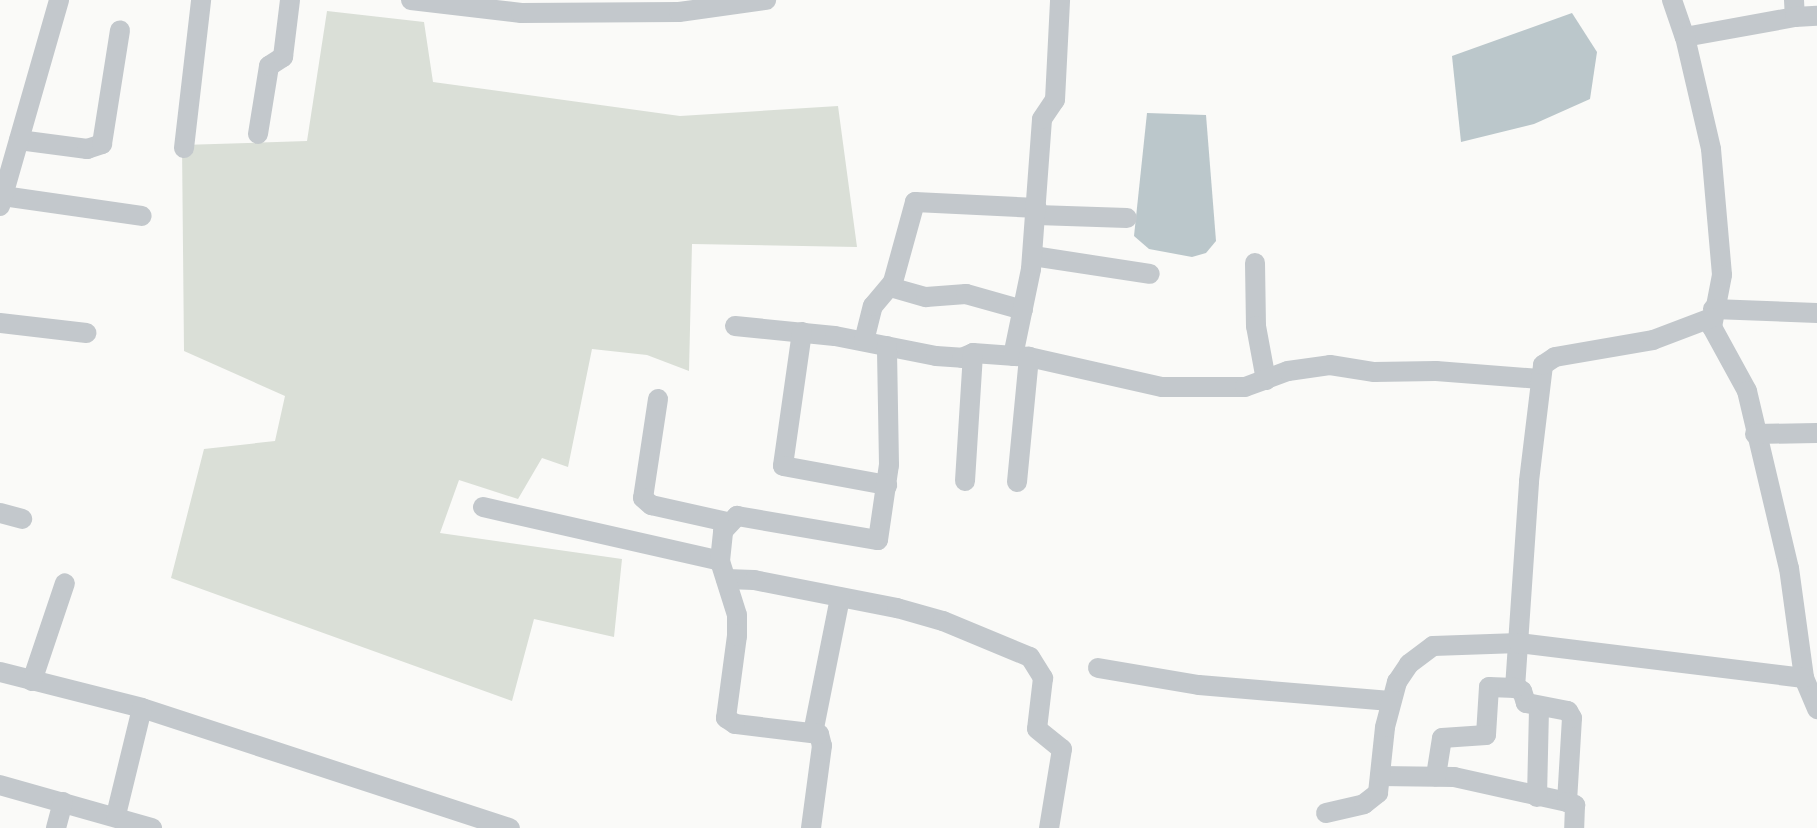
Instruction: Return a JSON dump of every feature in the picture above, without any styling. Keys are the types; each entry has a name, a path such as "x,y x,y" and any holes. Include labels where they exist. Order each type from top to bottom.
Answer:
{"street":[{"path":"59,0 1,201 142,216"},
{"path":"184,148 201,0"},
{"path":"258,134 269,66 283,58 290,0"},
{"path":"411,0 521,13 678,12 766,0"},
{"path":"1016,482 1023,310 1033,256 1042,118 1055,100 1060,0"},
{"path":"1672,0 1685,37 1711,149 1722,275 1712,313 1747,391 1755,434 1789,568 1804,678 1817,709"},
{"path":"1685,37 1795,9 1817,16"},
{"path":"19,140 87,149 102,144 120,30"},
{"path":"864,341 873,306 890,287 915,202 1127,218"},
{"path":"1033,256 1150,274"},
{"path":"1255,263 1256,326 1266,380"},
{"path":"890,287 926,296 966,294 1023,310"},
{"path":"1515,688 1540,379 1543,365 1555,357 1652,340 1712,313 1817,313"},
{"path":"0,323 86,333"},
{"path":"735,326 802,332 962,358 973,353 1021,357 1162,387 1222,390 1266,380 1288,371 1330,365 1374,372 1436,371 1540,379"},
{"path":"802,332 783,466 887,485"},
{"path":"658,399 643,498 652,505 727,522 736,516 874,543 880,535 887,485 887,346"},
{"path":"965,481 973,353"},
{"path":"1755,434 1817,433"},
{"path":"483,506 754,580 943,621 1030,658 1039,666 1043,692 1037,729 1062,749 1049,828"},
{"path":"0,513 22,519"},
{"path":"727,522 723,570 737,615 737,636 726,718 735,724 813,733 821,738 822,746 811,828"},
{"path":"32,680 65,583"},
{"path":"813,733 840,598"},
{"path":"1326,814 1372,800 1380,776 1390,701 1409,664 1433,646 1519,643 1804,678"},
{"path":"1098,668 1198,684 1390,701"},
{"path":"0,672 142,708 490,825 510,828"},
{"path":"1436,777 1438,742 1486,735 1489,687 1515,688 1522,691 1526,703 1568,711 1572,718 1567,802"},
{"path":"1536,797 1539,706"},
{"path":"116,815 142,708"},
{"path":"1380,776 1436,777 1567,802 1576,805 1574,828"},
{"path":"0,785 116,815 152,828"},
{"path":"56,828 63,802"}],"shaded area":[{"path":"327,11 424,22 433,82 680,116 838,106 857,247 692,244 689,371 647,355 592,349 568,467 542,458 518,499 459,480 440,533 622,559 614,637 534,619 512,701 171,578 204,449 275,441 285,396 184,351 182,145 307,141"},
{"path":"1572,13 1597,52 1590,99 1534,124 1461,142 1452,56"},
{"path":"1147,113 1206,115 1216,241 1206,253 1192,257 1149,249 1134,236"}]}
